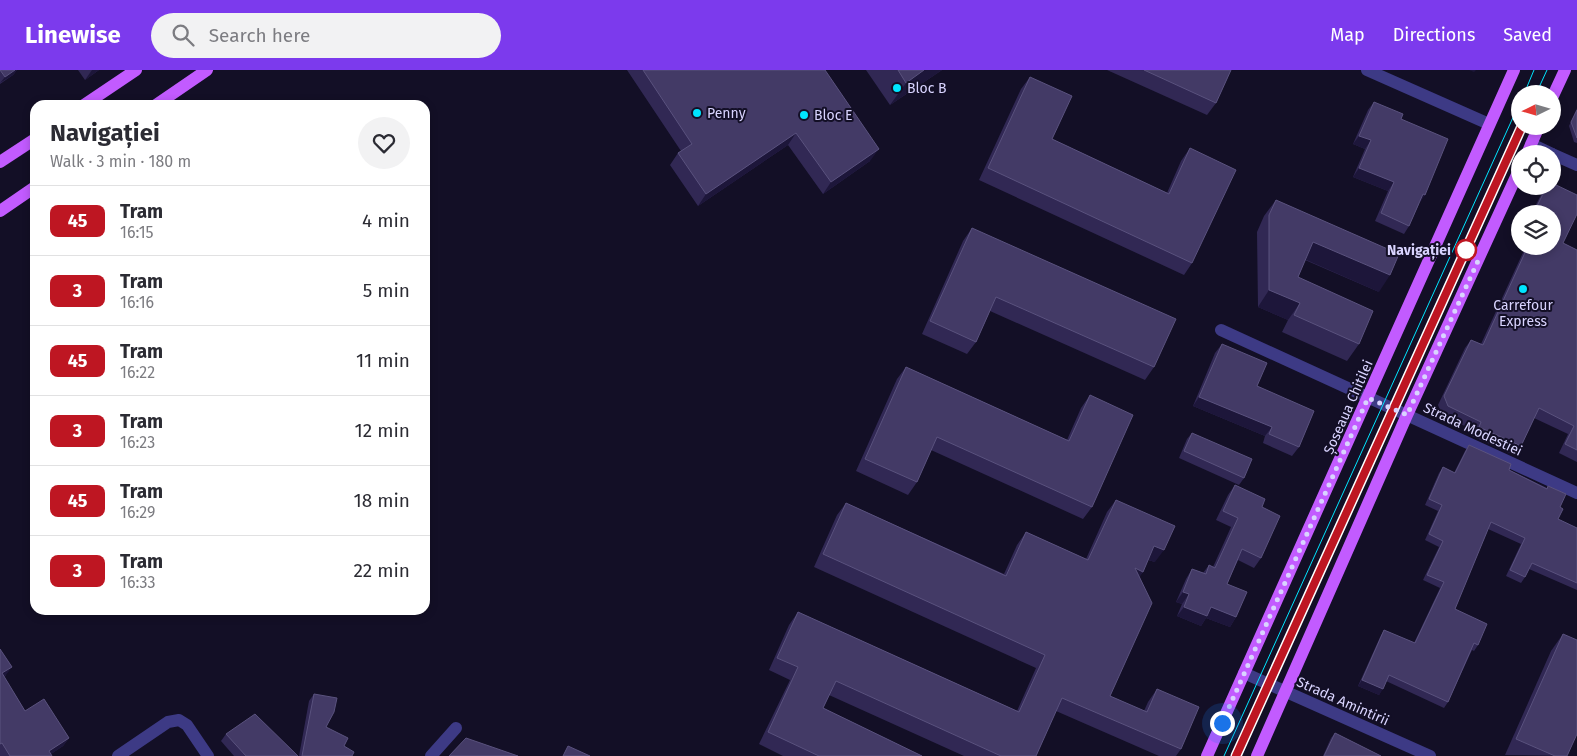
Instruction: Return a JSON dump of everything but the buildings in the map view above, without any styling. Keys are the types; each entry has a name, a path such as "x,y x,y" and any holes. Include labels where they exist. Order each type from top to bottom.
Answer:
{"main road":[{"path":"91,100 136,70"},
{"path":"163,100 207,70"},
{"name":"Șoseaua Chitilei","path":"1207,756 1514,70"},
{"path":"1558,85 1565,70"},
{"path":"0,162 30,141"},
{"path":"1257,756 1407,415 1511,188"},
{"path":"0,211 30,190"}],"street":[{"path":"1368,70 1489,124"},
{"path":"1561,158 1577,165"},
{"name":"Strada Modestiei","path":"1221,330 1577,493"},
{"name":"Strada Amintirii","path":"1244,673 1430,756"},
{"path":"118,756 168,722 179,720 187,725 208,756"},
{"path":"431,756 456,728"}],"tram line":[{"path":"1528,85 1534,70"},
{"path":"1540,85 1547,70"},
{"path":"1224,756 1511,122"},
{"path":"1236,756 1518,135"},
{"name":"45","path":"1236,756 1518,135"}],"place":[{"name":"Bloc B","path":"897,88"},
{"name":"Penny","path":"697,113"},
{"name":"Bloc E","path":"804,115"},
{"name":"Navigației","path":"1466,250"},
{"name":"Carrefour Express","path":"1523,289"}],"route":[{"path":"1222,723 1368,398 1407,415 1478,261 1466,250"}]}
